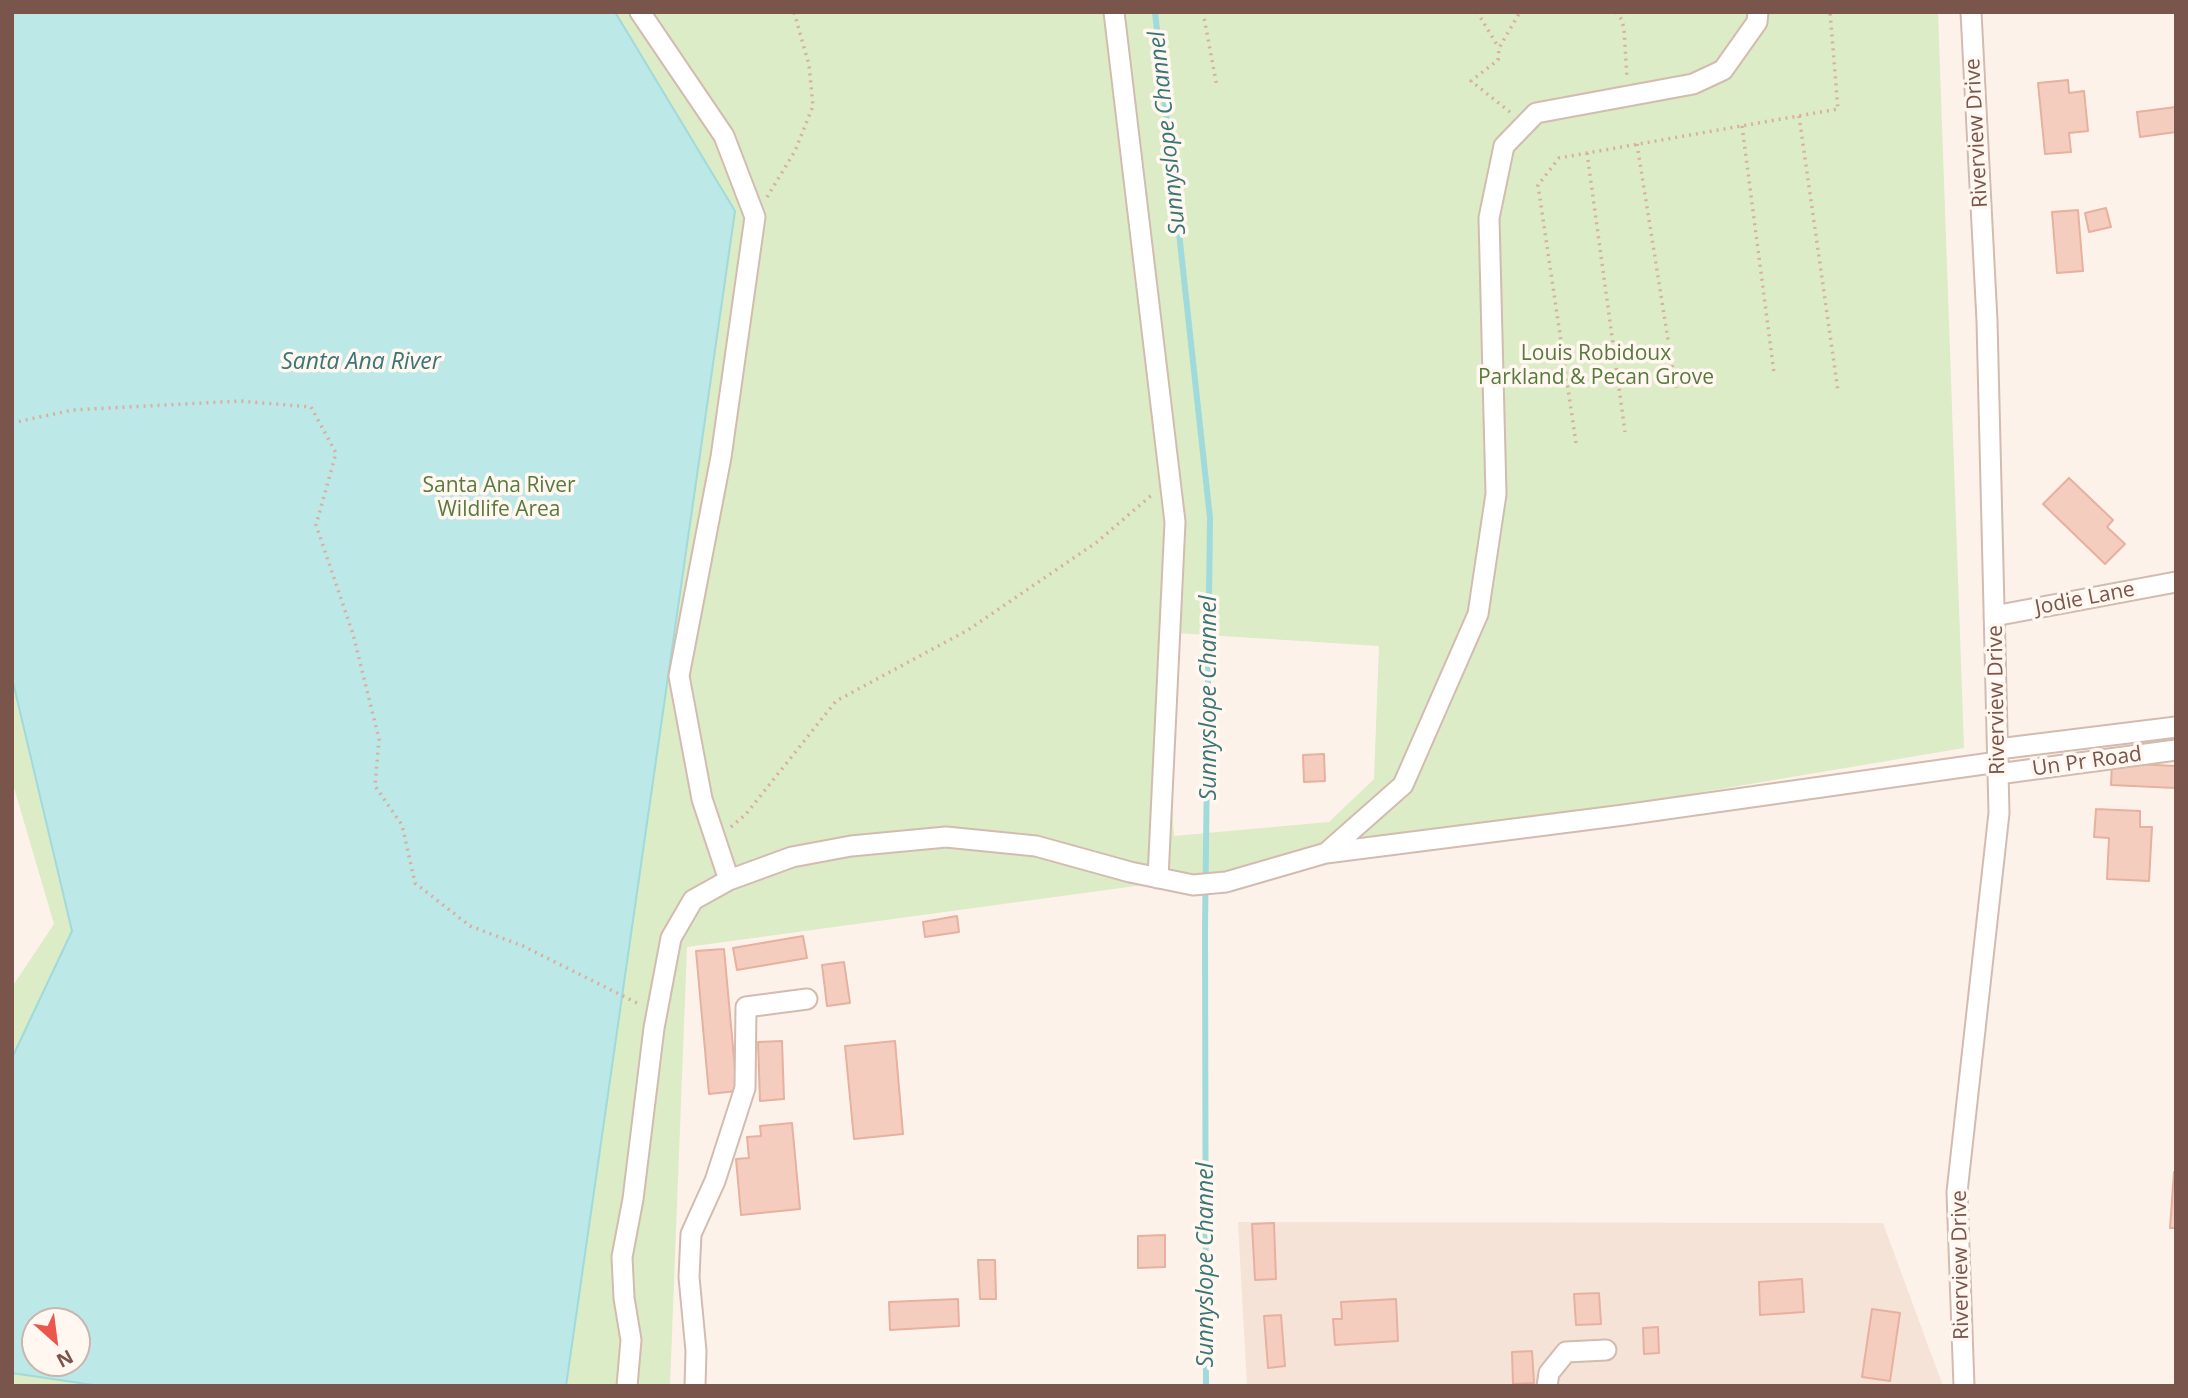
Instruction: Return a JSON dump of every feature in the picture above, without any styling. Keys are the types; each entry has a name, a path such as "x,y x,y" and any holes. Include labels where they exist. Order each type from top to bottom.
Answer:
{"street":[{"path":"640,12 724,136 755,217 721,457 679,676 702,799 729,880"},
{"path":"1114,12 1175,522 1158,878"},
{"path":"1326,853 1403,785 1478,614 1496,494 1489,218 1504,146 1536,113 1693,84 1723,70 1757,22 1758,12"},
{"name":"Riverview Drive","path":"1964,1386 1957,1192 1999,813 1987,321 1971,12"},
{"name":"Jodie Lane","path":"1994,616 2176,582"},
{"path":"627,1386 631,1340 624,1298 622,1257 633,1199 657,1013 671,938 692,900 729,880 792,857 850,846 946,837 1036,846 1193,885 1226,882 1326,853 1624,815 1998,762 2176,726"},
{"name":"Un Pr Road","path":"1998,762 2176,750"},
{"path":"695,1386 696,1351 689,1277 691,1234 715,1181 745,1088 746,1007 807,999"},
{"path":"1547,1386 1549,1373 1566,1352 1606,1350"}],"path":[{"path":"755,217 795,151 813,106 809,65 794,12"},
{"path":"1203,12 1217,87"},
{"path":"1477,12 1499,48"},
{"path":"1520,12 1499,48 1498,60 1471,81 1526,124"},
{"path":"1616,12 1622,20 1625,39 1625,97"},
{"path":"1576,443 1538,185 1559,158 1838,109 1830,12"},
{"path":"1799,116 1838,391"},
{"path":"1742,126 1774,373"},
{"path":"1637,144 1676,390"},
{"path":"1587,153 1625,432"},
{"path":"12,424 72,410 240,401 311,407 336,453 316,525 353,634 379,739 375,786 402,825 415,883 470,926 523,946 657,1013"},
{"path":"715,839 746,814 836,702 968,630 1097,542 1170,480"}],"shaded area":[{"path":"1238,1222 1883,1223 1943,1386 1247,1386"}],"green space":[{"name":"Santa Ana River Wildlife Area","path":"12,12 1938,12 1964,748 1180,880 687,947 670,1386 12,1386 12,987 54,924 12,781","holes":["1160,632 1379,646 1374,779 1329,822 1174,836"]}],"water":[{"name":"Santa Ana River","path":"12,12 615,12 735,211 566,1386 100,1386 39,1377 91,1377 91,1307 21,1307 21,1374 12,1373 12,1058 72,931 12,678"}],"building":[{"path":"2068,80 2069,93 2084,91 2088,131 2069,133 2071,152 2045,154 2038,83"},
{"path":"2176,107 2176,132 2140,137 2137,112"},
{"path":"2106,208 2111,227 2089,232 2085,213"},
{"path":"2078,210 2083,271 2057,273 2052,212"},
{"path":"2069,478 2113,520 2107,527 2125,544 2105,564 2043,504"},
{"path":"1324,754 1325,781 1304,782 1303,755"},
{"path":"2112,763 2176,766 2176,788 2111,785"},
{"path":"2096,809 2140,811 2140,827 2152,827 2149,881 2107,879 2109,838 2094,837"},
{"path":"957,916 959,932 925,937 923,922"},
{"path":"803,936 807,958 737,970 733,948"},
{"path":"724,949 737,1091 709,1094 696,951"},
{"path":"844,962 850,1003 827,1006 822,965"},
{"path":"782,1041 784,1099 760,1101 758,1042"},
{"path":"895,1041 903,1134 854,1139 845,1046"},
{"path":"792,1123 800,1209 741,1215 736,1159 749,1158 747,1137 761,1136 760,1126"},
{"path":"2174,1172 2176,1228 2170,1228"},
{"path":"1274,1223 1276,1279 1255,1280 1252,1224"},
{"path":"1165,1235 1165,1267 1138,1268 1138,1236"},
{"path":"978,1260 995,1260 996,1299 980,1299"},
{"path":"1802,1279 1804,1312 1760,1315 1759,1282"},
{"path":"1599,1293 1601,1324 1576,1325 1574,1294"},
{"path":"958,1299 959,1326 890,1330 889,1302"},
{"path":"1396,1299 1398,1341 1335,1345 1333,1319 1342,1319 1341,1302"},
{"path":"1872,1309 1900,1313 1890,1381 1862,1377"},
{"path":"1281,1315 1285,1366 1268,1368 1264,1316"},
{"path":"1658,1327 1659,1353 1644,1354 1643,1328"},
{"path":"1532,1351 1534,1383 1513,1384 1512,1352"}],"waterway":[{"name":"Sunnyslope Channel","path":"1155,12 1210,518 1205,930 1206,1386"}],"park label":[{"name":"Louis Robidoux Parkland & Pecan Grove","path":"1596,366"}]}
